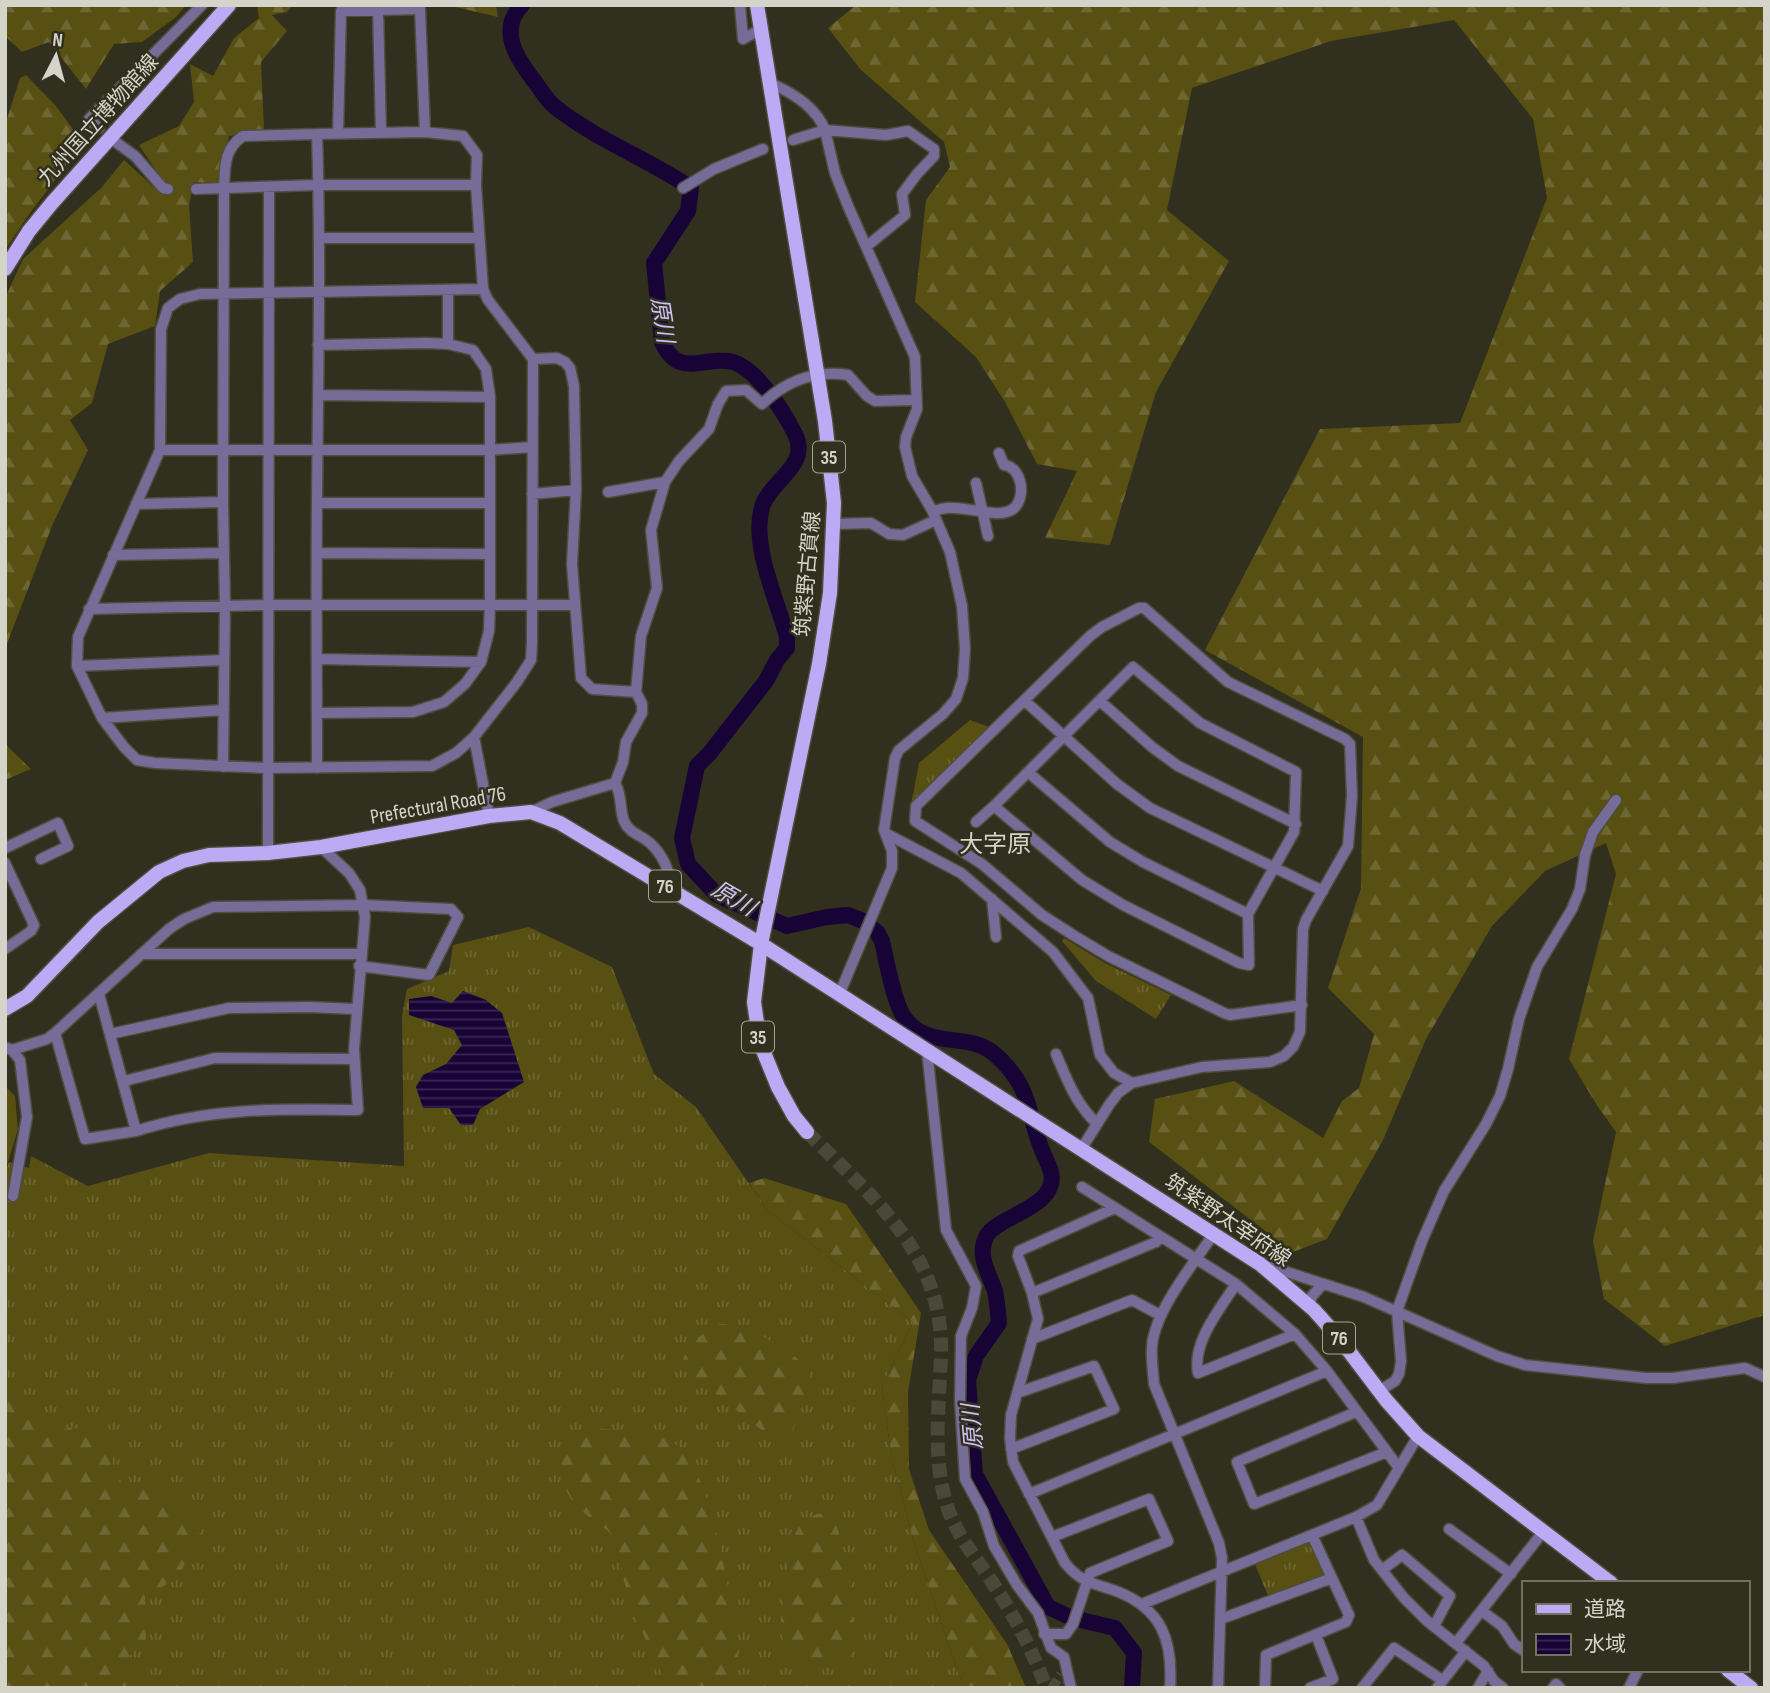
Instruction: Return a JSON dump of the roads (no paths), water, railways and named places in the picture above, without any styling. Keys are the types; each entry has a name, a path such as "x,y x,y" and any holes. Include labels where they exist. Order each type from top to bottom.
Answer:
{"main road":[{"name":"九州国立博物館線","path":"5,269 29,231 52,203 229,5"},
{"name":"筑紫野古賀線","path":"757,5 827,434 834,503 830,593 819,664 762,938 754,1002 760,1043 778,1087 794,1116 807,1132"},
{"name":"Prefectural Road 76","path":"5,1009 27,996 98,922 159,872 183,861 209,855 268,853 321,847 489,816 531,812 560,823 668,888 762,938 839,995 1020,1109"},
{"name":"筑紫野太宰府線","path":"1020,1109 1260,1264 1309,1306 1339,1338 1379,1391 1418,1436 1608,1581"},
{"path":"1731,1672 1751,1688"}],"street":[{"path":"99,128 89,119 202,5"},
{"path":"740,5 743,39 761,29"},
{"path":"379,9 381,133"},
{"path":"338,133 341,11 379,9 420,9 425,132"},
{"path":"769,83 784,89 812,110 825,130 835,173 848,206 915,357 917,409 905,447 912,475 950,552 962,606 965,649 963,678 952,706 899,750 895,758 885,833 892,851 892,868 839,995"},
{"path":"793,140 825,130 886,135 908,131 934,149 934,156 902,194 905,215 867,246"},
{"path":"223,767 225,606 223,502 225,294 224,187 228,152 243,136 425,132 463,136 477,155 476,185 484,289 488,300 533,359 531,660 474,737 456,753 432,766 268,768 223,767 137,760 102,718 77,666 78,637 160,450 161,329 168,308 180,299 200,294 225,294 484,289"},
{"path":"317,134 317,768"},
{"path":"117,143 135,156 163,188 168,189"},
{"path":"683,188 714,169 763,149"},
{"path":"196,189 318,185 476,185"},
{"path":"268,853 269,187"},
{"path":"319,238 479,238"},
{"path":"448,290 448,344"},
{"path":"317,713 413,712 444,702 465,684 481,662 489,631 490,604 489,397 486,369 473,350 448,344 318,345"},
{"path":"533,359 557,358 570,368 575,404 576,490 572,564 581,678 592,689 636,692"},
{"path":"615,783 624,762 626,742 642,713 642,705 636,692 641,636 657,588 651,530 665,482 679,461 709,429 726,391 746,390 762,404 796,379 848,375 867,397 875,401 915,400"},
{"path":"318,396 489,397"},
{"path":"160,450 489,450 532,447"},
{"path":"834,524 871,523 895,536 915,531 942,507 952,506 984,513 1015,508 1020,497 1021,481 1017,470 1004,465 999,453"},
{"path":"608,492 665,482"},
{"path":"976,483 988,536"},
{"path":"533,494 576,490"},
{"path":"136,504 223,502"},
{"path":"317,503 490,503"},
{"path":"113,555 224,553"},
{"path":"317,553 489,554"},
{"path":"89,609 269,605 574,604"},
{"path":"1082,1148 1118,1093 1132,1083 1202,1068 1270,1062 1284,1056 1293,1047 1300,1032 1302,1005 1303,929 1348,846 1352,796 1350,744 1345,739 1228,682 1144,608 1139,608 1102,627 916,806 915,821 982,864 1042,915 1073,935 1108,956 1223,1013 1230,1015 1302,1005"},
{"path":"317,659 481,662"},
{"path":"77,666 223,660"},
{"path":"976,822 1029,773 1133,667 1205,726 1296,772 1294,832 1248,914 1249,965 1238,963 1123,905 1082,880 994,806"},
{"path":"1025,701 1117,784 1150,808 1323,891"},
{"path":"1100,701 1178,766 1296,824"},
{"path":"102,718 224,710"},
{"path":"474,737 489,816"},
{"path":"1029,773 1110,842 1143,862 1248,914"},
{"path":"531,812 552,802 615,783"},
{"path":"615,783 621,793 625,824 649,842 665,862 670,882 668,888"},
{"path":"1379,1391 1395,1381 1399,1374 1401,1361 1397,1311 1422,1241 1444,1191 1486,1124 1500,1096 1519,1019 1536,967 1572,909 1580,889 1585,855 1593,832 1616,800"},
{"path":"5,848 58,823 68,846 41,859"},
{"path":"885,833 961,873 1053,952 1088,998 1100,1055 1114,1073 1132,1083"},
{"path":"55,1033 85,1139 136,1131 166,1121 211,1113 292,1109 358,1110 354,1059 355,1009 365,917 360,890 349,873 321,847"},
{"path":"5,863 34,925 31,931 5,949"},
{"path":"992,899 996,937"},
{"path":"9,1049 47,1039 184,919 213,907 363,905 451,909 458,917 429,975 359,967"},
{"path":"141,954 360,954"},
{"path":"99,994 136,1131"},
{"path":"110,1034 229,1008 355,1009"},
{"path":"9,1049 20,1060 27,1117 13,1196"},
{"path":"927,1050 946,1230 976,1286 972,1308 961,1336 960,1401 965,1479 983,1512 994,1546 1017,1585 1038,1613 1051,1648 1065,1657 1064,1670 1071,1688"},
{"path":"1056,1054 1070,1091 1097,1124"},
{"path":"124,1081 215,1058 354,1059"},
{"path":"1083,1187 1236,1284 1295,1334 1327,1371 1399,1468"},
{"path":"1115,1208 1019,1251 1018,1256 1032,1293 1038,1319 1011,1416 1011,1450 1013,1462 1029,1494 1065,1563 1075,1575 1142,1604 1162,1628 1171,1657 1170,1688"},
{"path":"1213,1235 1160,1315 1152,1344 1152,1364 1154,1384 1219,1543 1222,1572 1218,1688"},
{"path":"1032,1293 1156,1242 1161,1237"},
{"path":"1260,1264 1397,1311 1497,1356 1525,1365 1646,1378 1684,1377 1745,1368 1765,1377"},
{"path":"1236,1284 1202,1341 1198,1356 1198,1373 1295,1334"},
{"path":"1309,1306 1312,1296 1323,1284"},
{"path":"1032,1339 1132,1300 1160,1315"},
{"path":"1011,1450 1114,1409 1094,1366 1017,1393"},
{"path":"1029,1494 1327,1371"},
{"path":"1356,1412 1237,1462 1254,1504 1387,1452"},
{"path":"1142,1604 1377,1506 1418,1436"},
{"path":"1044,1634 1066,1634 1073,1624 1090,1573 1168,1541 1149,1499 1052,1536"},
{"path":"1356,1517 1374,1560 1404,1598 1466,1651 1503,1688"},
{"path":"1449,1529 1511,1574"},
{"path":"1456,1643 1543,1532"},
{"path":"1265,1688 1266,1655 1346,1622 1349,1615 1312,1535"},
{"path":"1382,1570 1402,1555 1450,1596 1434,1626"},
{"path":"1221,1619 1332,1578"},
{"path":"1482,1611 1502,1626 1514,1644 1522,1649"},
{"path":"1310,1688 1334,1683 1316,1635"},
{"path":"1362,1688 1394,1648 1439,1684 1466,1651"},
{"path":"1478,1688 1488,1671"},
{"path":"1629,1688 1637,1672"},
{"path":"1553,1688 1556,1684 1560,1688"}],"water":[{"path":"463,991 486,1000 502,1013 524,1082 480,1109 473,1125 461,1125 449,1108 423,1108 416,1087 423,1075 446,1064 462,1045 454,1030 409,1015 409,999 431,996 452,1003"}],"waterway":[{"name":"原川","path":"522,5 511,25 513,45 522,64 549,102 588,130 691,188 688,211 654,263 662,342 676,360 684,363 722,361 742,366 777,403 799,445 794,464 766,497 760,522 762,555 787,637 787,648 766,681 697,766 682,838 688,864 717,895 787,926 848,915 863,921 877,932 882,941 897,1002 911,1025 937,1038 984,1047 1002,1061 1017,1080 1051,1172 1051,1184 1038,1202 994,1228 984,1242 983,1257 995,1291 999,1323 976,1356 968,1380 975,1474 1048,1607 1072,1618 1115,1628 1134,1653 1132,1688"}],"tunnel":[{"path":"807,1132 879,1205 900,1231 918,1258 931,1288 939,1320 941,1357 938,1451 947,1506 962,1538 1017,1624 1046,1688"},
{"path":"1052,1688 1061,1674"}],"district":[{"name":"大字原","path":"995,844"}]}
